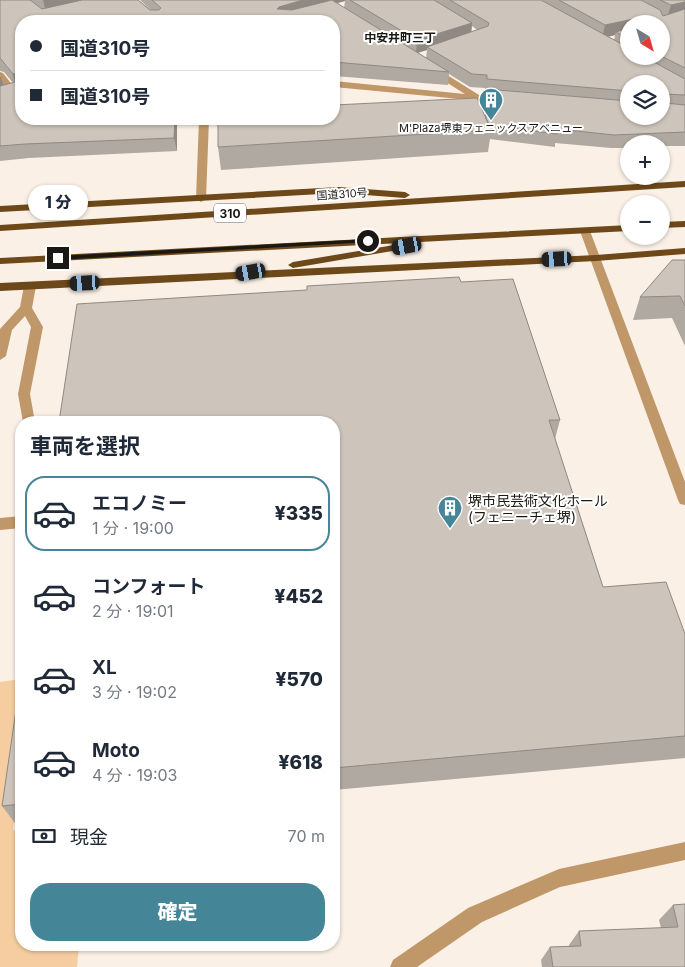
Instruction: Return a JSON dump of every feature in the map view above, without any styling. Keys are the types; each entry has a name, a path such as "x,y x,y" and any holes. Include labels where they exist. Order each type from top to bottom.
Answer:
{"highway":[{"name":"国道310号","path":"0,228 685,184"},
{"path":"0,209 339,190 461,199"},
{"path":"670,225 685,224"},
{"path":"0,261 620,229"},
{"path":"231,276 465,236"},
{"path":"0,287 596,258 685,251"}],"street":[{"path":"422,64 477,98"},
{"path":"0,75 15,89"},
{"path":"340,85 515,101"},
{"path":"4,95 15,93"},
{"path":"201,198 204,125"},
{"path":"585,231 685,500"},
{"path":"0,356 6,329 26,308 30,286"},
{"path":"26,308 37,327 24,394 27,416"},
{"path":"0,524 15,523"},
{"path":"400,967 475,915 559,878 685,851"}],"shaded area":[{"path":"15,680 15,814 13,830 15,830 15,951 78,951 77,967 0,967 0,682"}],"building":[{"path":"0,0 30,0 42,9 82,0 138,0 150,10 159,10 161,8 152,0 303,0 277,9 292,10 332,0 449,72 340,63 340,15 15,15 15,74 13,74 0,58"},
{"path":"350,0 434,0 472,23 417,40"},
{"path":"450,0 541,0 620,43 620,65 659,65 685,79 685,95 670,94 670,75 620,75 620,90 487,79 487,75 472,74 427,47 488,26 489,23"},
{"path":"559,0 641,0 660,10 662,15 620,15 620,22 605,25"},
{"path":"660,0 685,0 685,2 671,5"},
{"path":"685,9 685,68 670,60 670,15 666,15"},
{"path":"15,82 15,125 175,125 174,138 0,146 0,86"},
{"path":"486,89 620,100 620,125 670,125 670,104 685,105 685,132 614,135 558,129 557,134 489,125 486,118"},
{"path":"477,98 491,130 218,147 218,125 340,125 340,105"},
{"path":"672,260 685,260 685,306 680,296 640,297"},
{"name":"堺市民芸術文化ホール (フェニーチェ堺)","path":"459,277 461,282 513,279 560,420 549,420 603,587 666,582 685,634 685,736 340,767 340,416 60,416 77,304 307,290 307,286"},
{"path":"15,717 15,805 2,806"},
{"path":"685,904 685,967 553,967 550,947 581,946 579,931 678,927 673,905"}],"place":[{"name":"M'Plaza堺東フェニックスアベニュー","path":"491,121"},
{"name":"堺市民芸術文化ホール (フェニーチェ堺)","path":"450,529"}],"district":[{"name":"中安井町三丁","path":"400,37"}],"route":[{"path":"58,258 368,241"}]}
